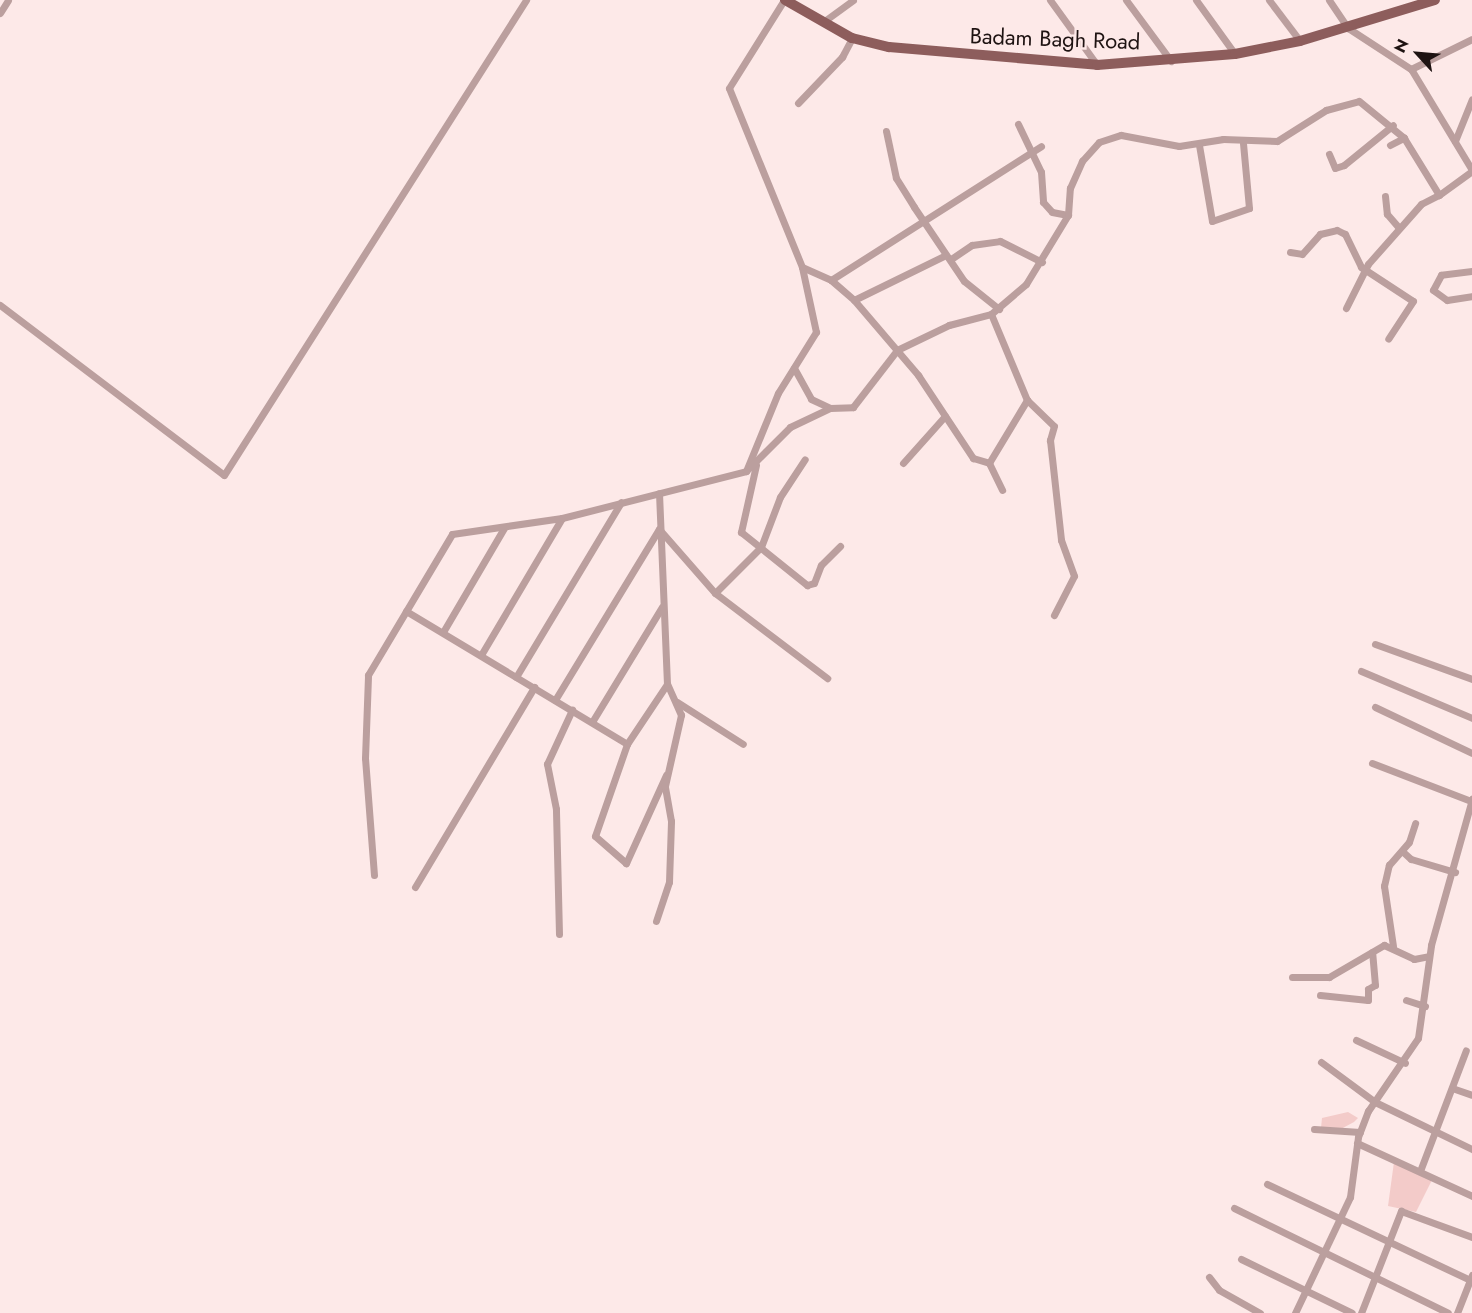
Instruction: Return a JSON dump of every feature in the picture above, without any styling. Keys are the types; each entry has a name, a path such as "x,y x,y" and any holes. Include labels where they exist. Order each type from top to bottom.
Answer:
{"main road":[{"name":"Badam Bagh Road","path":"784,0 852,38 936,54 1097,65 1235,54 1300,41 1408,11 1435,0"}],"street":[{"path":"0,13 8,0"},
{"path":"0,305 224,475 526,0"},
{"path":"746,471 794,368 816,332 802,267 729,88 784,0"},
{"path":"823,22 853,0"},
{"path":"1050,0 1097,65"},
{"path":"1126,0 1171,60"},
{"path":"1196,0 1235,54"},
{"path":"1269,0 1300,41"},
{"path":"1329,0 1348,28 1411,69 1472,171 1439,195 1421,204 1365,270 1346,308"},
{"path":"1400,0 1408,11"},
{"path":"798,103 842,57 852,38"},
{"path":"1411,69 1472,39"},
{"path":"1455,141 1472,99"},
{"path":"374,874 365,758 367,679 452,534 562,518 746,471 756,465 790,427 830,408 853,407 897,350 949,325 991,314 999,309 1042,262 1068,215 1070,188 1099,142 1121,135 1145,143 1199,145 1222,140 1243,143 1277,141 1326,110 1359,101 1393,125 1404,138 1439,195"},
{"path":"1018,124 1029,157 1041,172 1043,202 1052,212 1068,215"},
{"path":"1329,154 1336,168 1393,125"},
{"path":"886,131 896,178 925,224 964,281 999,309"},
{"path":"1390,145 1404,138"},
{"path":"1199,145 1212,221 1249,208 1243,143"},
{"path":"831,280 925,224 1029,157 1041,146"},
{"path":"1385,196 1387,214 1399,228"},
{"path":"1290,252 1302,254 1316,236 1337,230 1365,270 1413,301 1388,339"},
{"path":"854,300 972,245 1000,241 1042,262"},
{"path":"802,267 831,280 854,300 897,350 973,458 989,463 1002,490"},
{"path":"1472,271 1441,274 1433,290 1447,300 1472,296"},
{"path":"991,314 1027,400 1054,426 1050,440 1061,540 1074,576 1054,615"},
{"path":"794,368 811,399 830,408"},
{"path":"989,463 1027,400"},
{"path":"903,463 945,416"},
{"path":"715,593 761,547 780,497 805,459"},
{"path":"756,465 740,529 807,585 814,583 820,565 840,546"},
{"path":"656,921 669,882 668,773 681,715 668,684 662,607 659,493"},
{"path":"516,677 621,502"},
{"path":"481,655 562,518"},
{"path":"443,632 504,528"},
{"path":"659,529 715,593 826,678"},
{"path":"555,700 659,529"},
{"path":"592,722 662,607"},
{"path":"406,610 627,744"},
{"path":"1375,644 1472,679"},
{"path":"1361,671 1472,718"},
{"path":"668,684 627,744 594,836 626,863 655,790 668,773"},
{"path":"415,887 534,687"},
{"path":"676,702 743,744"},
{"path":"1375,707 1472,753"},
{"path":"559,934 556,809 547,764 572,710"},
{"path":"1295,1313 1350,1197 1360,1132 1375,1102 1405,1063 1425,1006 1429,956 1455,872 1472,800 1372,763"},
{"path":"1393,946 1384,885 1389,865 1402,851 1415,824"},
{"path":"1402,851 1411,859 1455,872"},
{"path":"1292,977 1329,977 1372,952 1393,946 1414,959 1429,956"},
{"path":"1320,995 1368,1000 1368,989 1375,985 1372,952"},
{"path":"1406,1000 1425,1006"},
{"path":"1356,1040 1405,1063"},
{"path":"1420,1172 1466,1050"},
{"path":"1321,1062 1375,1102 1472,1149"},
{"path":"1452,1088 1472,1095"},
{"path":"1314,1129 1360,1132"},
{"path":"1358,1143 1472,1196"},
{"path":"1267,1184 1388,1242 1471,1277 1457,1313"},
{"path":"1234,1208 1322,1254 1448,1313"},
{"path":"1361,1313 1401,1211 1472,1237"},
{"path":"1241,1259 1352,1313"},
{"path":"1209,1277 1219,1290 1260,1313"}],"shaded area":[{"path":"1348,1112 1358,1118 1354,1122 1339,1130 1321,1128 1322,1118"},
{"path":"1394,1162 1432,1180 1416,1212 1388,1206"}]}
